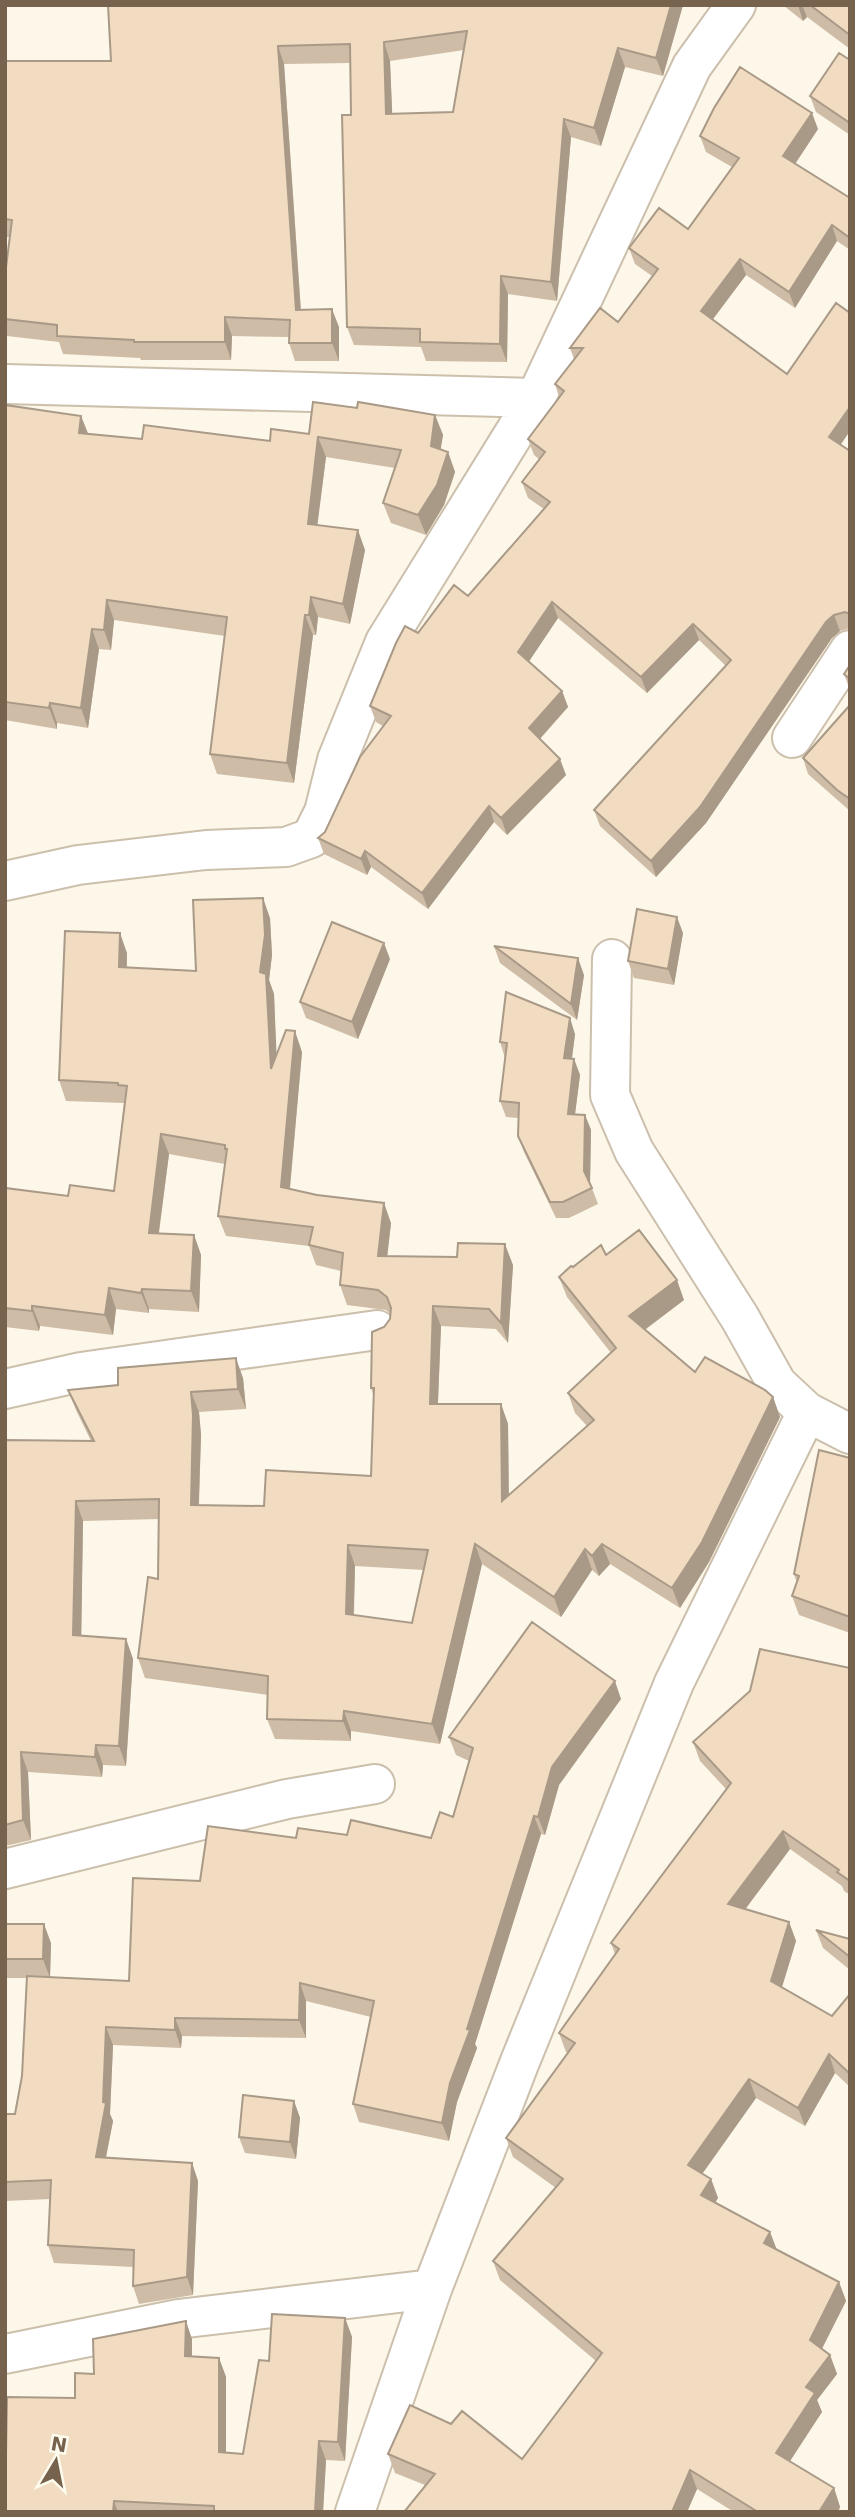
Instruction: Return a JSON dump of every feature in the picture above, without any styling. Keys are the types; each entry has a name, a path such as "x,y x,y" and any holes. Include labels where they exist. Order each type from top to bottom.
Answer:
{"street":[{"path":"5,881 78,865 206,850 286,847 312,838 324,812 337,760 385,642 536,398 692,66 736,5"},
{"path":"5,384 536,398"},
{"path":"792,737 850,650"},
{"path":"612,960 610,1096 634,1151 753,1340 777,1384 807,1412 850,1434"},
{"path":"5,1389 81,1372 377,1330"},
{"path":"355,2512 432,2289 519,2064 674,1683 807,1412"},
{"path":"5,1869 274,1802 374,1784"},
{"path":"5,2354 178,2319 432,2289"}],"building":[{"path":"108,5 671,5 656,58 618,48 594,128 564,119 551,282 501,276 500,344 420,342 420,329 347,327 342,115 351,115 350,44 278,46 296,310 332,309 332,343 289,343 290,320 225,317 225,342 134,342 57,336 57,325 5,319 5,275 12,220 5,219 5,61 111,61","holes":["467,31 453,112 386,114 384,42"]},
{"path":"810,5 850,5 850,35"},
{"path":"839,53 850,60 850,123 810,96"},
{"path":"740,67 812,113 783,156 850,198 850,238 832,225 789,292 740,259 701,311 787,374 836,303 850,313 850,407 829,437 850,451 850,614 845,612 834,615 826,622 700,807 651,861 594,810 731,660 693,624 641,677 552,602 518,652 562,691 529,728 560,759 501,818 489,806 422,893 365,851 361,859 318,838 325,832 360,757 391,716 370,706 405,626 418,633 454,585 468,596 550,502 522,482 545,452 528,439 564,391 555,384 583,348 570,348 600,308 618,322 658,269 629,248 659,208 688,229 739,158 700,136"},
{"path":"313,402 357,408 358,402 435,415 431,446 448,452 437,485 418,515 383,503 401,450 318,437 308,524 358,530 343,604 311,597 309,615 305,615 287,763 210,754 227,617 107,600 104,630 92,629 81,708 50,703 49,708 5,702 5,405 81,416 79,433 142,439 144,425 270,441 271,429 309,434"},
{"path":"850,665 850,679 844,674"},
{"path":"850,705 850,799 803,758"},
{"path":"263,898 265,935 260,972 266,974 271,1069 286,1030 295,1031 281,1187 317,1195 384,1203 378,1256 457,1257 458,1243 505,1244 501,1323 489,1309 433,1306 430,1404 501,1404 502,1501 594,1420 568,1393 616,1348 559,1277 601,1245 606,1255 639,1230 677,1280 629,1316 695,1372 705,1357 773,1397 702,1542 672,1588 602,1544 592,1556 585,1549 554,1597 475,1544 432,1724 344,1711 343,1721 267,1719 268,1676 138,1658 148,1577 158,1579 159,1499 76,1501 73,1635 126,1639 119,1746 96,1745 95,1757 21,1752 23,1820 5,1825 5,1440 94,1441 68,1390 118,1385 118,1368 236,1358 238,1389 191,1392 191,1505 264,1506 266,1470 371,1476 374,1388 371,1388 372,1332 384,1327 390,1319 391,1308 387,1297 378,1290 340,1285 343,1253 309,1245 313,1227 218,1216 227,1149 225,1145 161,1134 149,1233 194,1235 191,1291 142,1289 141,1293 109,1288 105,1315 32,1306 32,1311 5,1308 5,1188 68,1196 70,1185 114,1191 127,1086 118,1083 59,1080 65,931 120,933 119,967 196,971 193,900","holes":["348,1545 428,1550 412,1623 346,1614"]},
{"path":"637,909 677,917 668,969 628,961"},
{"path":"332,922 384,943 352,1022 300,1002"},
{"path":"494,946 578,958 571,1004"},
{"path":"506,992 570,1018 564,1058 574,1059 568,1114 585,1115 584,1171 592,1188 563,1202 550,1202 518,1136 519,1103 500,1101 507,1043 500,1042"},
{"path":"819,1450 850,1458 850,1617 792,1596 799,1576 794,1574"},
{"path":"532,1622 615,1681 552,1767 538,1817 534,1816 467,2029 470,2030 450,2083 442,2123 353,2104 374,2001 300,1983 299,2020 175,2018 175,2030 106,2027 103,2102 106,2103 96,2157 192,2163 187,2277 133,2286 134,2250 48,2245 51,2180 5,2182 5,2114 15,2114 22,2076 27,1976 129,1981 133,1878 200,1881 208,1826 296,1838 298,1828 347,1835 351,1820 431,1838 440,1812 453,1817 473,1748 449,1737"},
{"path":"760,1649 850,1668 850,1881 837,1872 839,1870 783,1831 728,1904 789,1922 771,1981 832,2016 850,1994 850,2074 829,2054 798,2108 749,2079 688,2165 711,2179 701,2195 770,2232 764,2243 839,2282 810,2340 830,2355 806,2387 815,2393 776,2453 834,2488 819,2512 758,2512 690,2470 672,2512 404,2512 435,2474 388,2454 410,2405 451,2424 462,2411 522,2459 602,2353 493,2261 563,2179 506,2138 575,2043 559,2033 619,1949 611,1943 731,1783 693,1742 750,1691"},
{"path":"5,1924 44,1924 43,1959 5,1959"},
{"path":"816,1930 850,1939 850,1957"},
{"path":"243,2095 294,2101 290,2142 239,2137"},
{"path":"272,2314 345,2318 338,2442 319,2441 315,2512 214,2512 214,2506 114,2501 113,2512 5,2512 7,2397 75,2398 75,2373 94,2374 93,2339 186,2321 185,2356 219,2358 219,2452 243,2454 259,2360 269,2361"}]}
